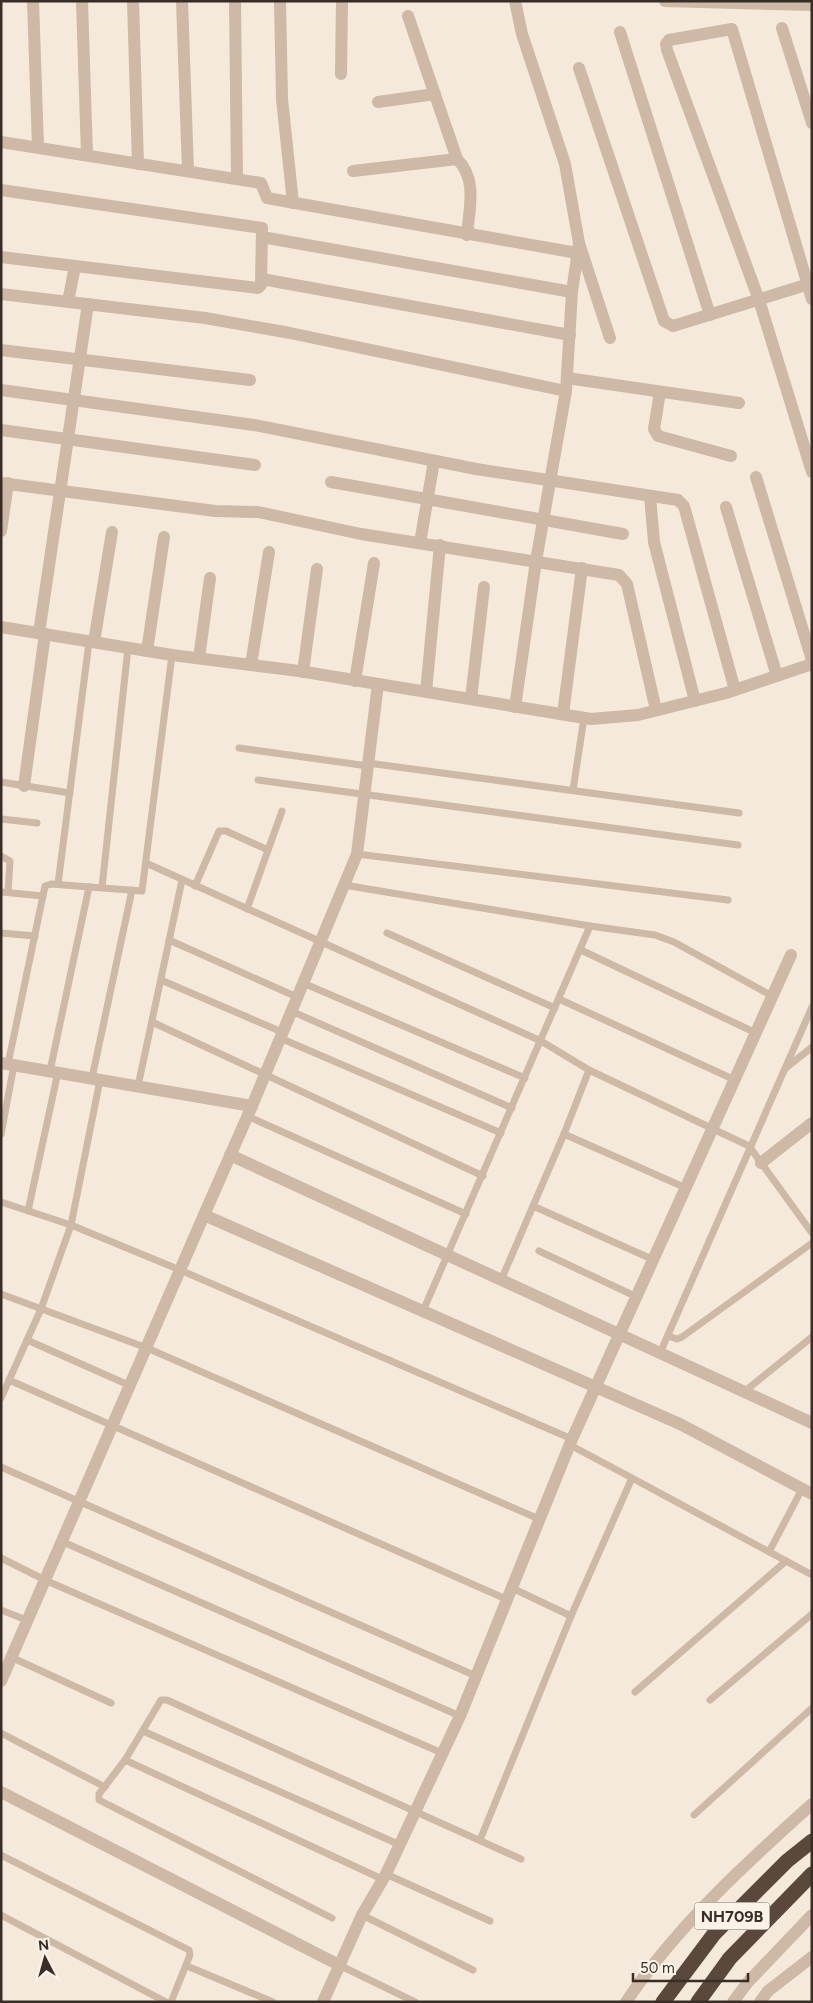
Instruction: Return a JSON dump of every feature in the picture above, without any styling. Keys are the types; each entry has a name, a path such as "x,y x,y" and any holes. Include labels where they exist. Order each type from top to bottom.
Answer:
{"highway":[{"name":"NH709B","path":"663,2002 714,1934 787,1861 812,1842"},
{"name":"NH709B","path":"698,2002 730,1958 812,1874"}],"street":[{"path":"32,1 38,148"},
{"path":"82,1 86,155"},
{"path":"133,1 138,164"},
{"path":"182,1 188,171"},
{"path":"235,1 237,179"},
{"path":"280,1 282,99 293,203"},
{"path":"342,1 342,74"},
{"path":"515,1 522,34 565,164 578,248 610,338"},
{"path":"665,1 812,5"},
{"path":"408,16 457,159 466,171 471,188 467,235"},
{"path":"782,28 812,123"},
{"path":"812,299 732,30 669,40 666,44 666,50 758,300 812,472"},
{"path":"620,32 710,315"},
{"path":"580,68 664,321 673,326 809,284"},
{"path":"378,102 435,94"},
{"path":"1,142 261,183 264,185 266,198 467,235 578,248"},
{"path":"353,171 457,159"},
{"path":"1,190 262,228 262,279 258,288 1,257"},
{"path":"262,237 572,292"},
{"path":"515,707 536,561 566,391 572,292 578,248"},
{"path":"68,302 75,266"},
{"path":"262,279 570,336"},
{"path":"1,294 206,318 290,333 566,391"},
{"path":"24,786 61,489 88,304"},
{"path":"1,350 250,380"},
{"path":"567,378 738,403"},
{"path":"1,390 254,425 434,461 678,500 684,506 735,690"},
{"path":"660,392 654,429 658,436 731,456"},
{"path":"1,430 69,437 255,464"},
{"path":"420,543 434,461"},
{"path":"756,477 812,660"},
{"path":"330,482 623,534"},
{"path":"1,532 4,483 61,489 215,511 258,512 361,534 612,573 624,579 656,710"},
{"path":"650,496 654,542 695,700"},
{"path":"726,507 776,676"},
{"path":"92,642 112,532"},
{"path":"148,651 164,537"},
{"path":"426,692 440,545"},
{"path":"251,665 269,552"},
{"path":"355,680 374,563"},
{"path":"563,714 582,568"},
{"path":"303,672 317,569"},
{"path":"199,658 210,578"},
{"path":"471,699 484,587"},
{"path":"1,628 172,655 355,680 584,718 638,714 656,710 735,690 812,664"},
{"path":"1,1681 29,1622 131,1386 344,886 356,854 378,684"},
{"path":"323,2002 362,1915 384,1877 460,1716 571,1442 791,955"},
{"path":"8,1064 138,1086 249,1111"},
{"path":"761,1163 812,1123"},
{"path":"230,1155 502,1278 812,1423"},
{"path":"204,1214 680,1424 807,1491"},
{"path":"1,1792 339,1965"},
{"path":"626,2002 648,1970 732,1875 812,1804"},
{"path":"733,2002 748,1982 812,1915"},
{"path":"760,2002 768,1992 812,1957"}],"lane":[{"path":"58,884 92,642"},
{"path":"102,888 128,648"},
{"path":"1,1134 8,1064 46,886 58,884 142,891 172,655"},
{"path":"573,790 584,718"},
{"path":"239,748 740,813"},
{"path":"258,780 738,845"},
{"path":"1,782 70,792"},
{"path":"247,909 282,811"},
{"path":"1,819 37,823"},
{"path":"196,886 219,831 226,831 268,850"},
{"path":"356,854 728,900"},
{"path":"1,856 10,861 5,892 43,896"},
{"path":"146,863 541,1041 589,1070 749,1146 812,1233"},
{"path":"138,1086 182,880"},
{"path":"344,886 664,937 772,996"},
{"path":"28,1211 89,887"},
{"path":"1,1398 3,1389 9,1380 41,1309 71,1225 96,1079 132,890"},
{"path":"423,1311 590,926"},
{"path":"1,933 35,936"},
{"path":"387,933 555,1008"},
{"path":"170,940 297,997"},
{"path":"581,950 756,1033"},
{"path":"161,980 501,1133"},
{"path":"303,983 525,1078"},
{"path":"559,999 735,1080"},
{"path":"660,1353 749,1146 812,1007"},
{"path":"291,1011 512,1108"},
{"path":"152,1022 483,1176"},
{"path":"783,1070 812,1047"},
{"path":"502,1278 564,1134 589,1070"},
{"path":"249,1111 466,1214"},
{"path":"564,1134 686,1188"},
{"path":"1,1202 71,1225 180,1270 571,1442 632,1478 812,1576"},
{"path":"533,1206 654,1260"},
{"path":"668,1336 677,1339 682,1338 812,1243"},
{"path":"540,1251 637,1297"},
{"path":"1,1294 147,1348 539,1520"},
{"path":"745,1391 812,1337"},
{"path":"27,1340 131,1386"},
{"path":"9,1380 509,1594 571,1616"},
{"path":"1,1467 476,1676"},
{"path":"480,1840 571,1616 632,1478"},
{"path":"769,1552 807,1491"},
{"path":"63,1542 460,1716"},
{"path":"1,1558 47,1580 442,1753"},
{"path":"635,1692 786,1562"},
{"path":"1,1610 29,1622"},
{"path":"710,1700 812,1614"},
{"path":"13,1658 110,1704"},
{"path":"332,1918 99,1800 98,1796 125,1760 161,1700 167,1700 521,1859"},
{"path":"694,1815 812,1708"},
{"path":"143,1731 398,1844"},
{"path":"1,1733 105,1788"},
{"path":"125,1760 384,1877 490,1921"},
{"path":"1,1855 189,1950 191,1954 172,2002"},
{"path":"1,1915 166,2002"},
{"path":"362,1915 473,1970"},
{"path":"339,1965 416,2002"},
{"path":"187,1966 273,2002"}]}
